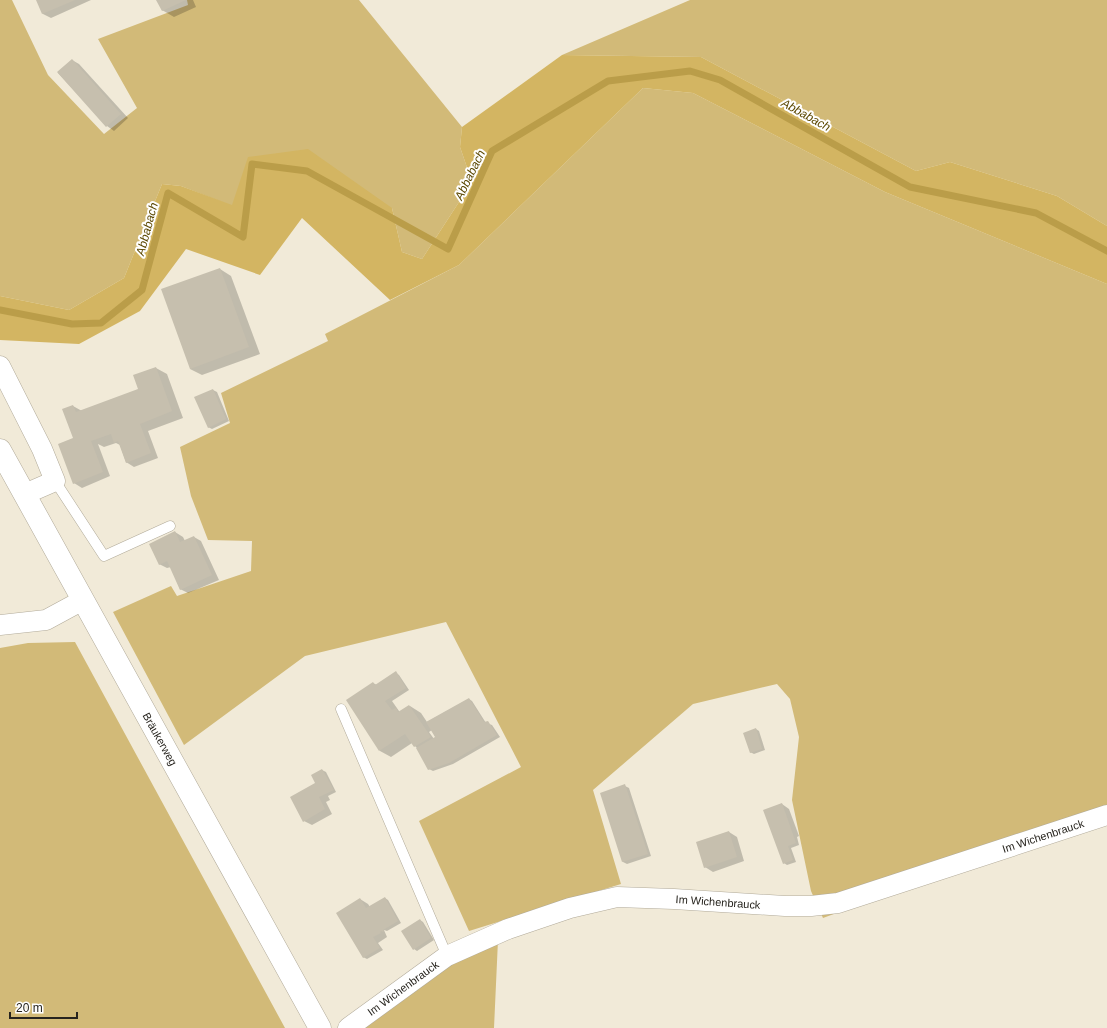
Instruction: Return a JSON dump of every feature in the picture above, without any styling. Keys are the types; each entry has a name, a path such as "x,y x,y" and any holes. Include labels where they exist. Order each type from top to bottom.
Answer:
{"main road":[{"name":"Bräukerweg","path":"0,450 320,1028"}],"street":[{"path":"0,366 42,449 55,481 25,494"},
{"path":"0,625 46,620 83,600"},
{"name":"Im Wichenbrauck","path":"352,1027 447,956 508,929 570,908 617,897 785,906 811,906 838,903 1107,815"}],"lane":[{"path":"55,481 104,556 170,526"},
{"path":"340,709 447,956"}],"shaded area":[{"path":"0,0 12,0 48,75 104,134 137,108 98,39 188,5 187,0 359,0 462,127 460,147 472,182 422,259 402,252 392,208 232,206 181,186 162,184 124,278 69,310 0,296"},
{"path":"690,0 1107,0 1107,226 1057,196 950,162 916,171 701,57 562,55"},
{"path":"562,55 701,57 916,171 950,162 1057,196 1107,226 1107,284 885,192 693,93 643,88 459,265 390,300 302,218 260,275 186,249 140,311 79,344 0,340 0,296 69,310 124,278 162,184 181,186 232,205 248,157 308,149 392,208 402,252 422,259 472,182 460,147 462,127"},
{"path":"643,88 693,93 885,192 1107,284 1107,820 939,875 823,918 811,891 792,800 799,737 790,699 777,684 693,704 593,790 621,884 469,931 419,821 521,767 446,622 305,656 184,745 113,612 171,586 177,596 251,571 252,541 208,540 191,496 180,447 230,423 221,393 328,341 325,334 459,265"},
{"path":"75,642 285,1028 0,1028 0,648 28,643"},
{"path":"498,940 494,1028 364,1028 451,961"}],"building":[{"path":"36,0 75,0 42,14"},
{"path":"156,0 186,0 162,11"},
{"path":"72,59 121,114 106,127 57,72"},
{"path":"220,268 249,347 190,369 161,289"},
{"path":"156,367 172,411 140,424 151,453 126,463 118,441 114,443 111,434 91,441 103,472 73,484 58,444 73,438 62,409 73,405 76,412 138,389 133,375"},
{"path":"213,389 226,419 208,428 194,397"},
{"path":"175,531 180,542 194,536 212,575 180,590 167,561 159,565 149,544"},
{"path":"396,671 406,688 385,701 392,710 396,708 398,712 409,705 431,737 414,747 405,734 379,751 346,700 373,682 375,685"},
{"path":"469,698 484,722 488,721 497,735 449,763 428,770 416,748 435,737 426,722"},
{"path":"756,728 762,749 750,753 743,733"},
{"path":"322,769 334,790 319,797 325,809 303,822 290,797 315,783 311,775"},
{"path":"625,784 648,854 622,862 600,793"},
{"path":"782,803 796,843 788,846 793,860 783,864 763,810"},
{"path":"729,831 737,857 704,868 696,842"},
{"path":"385,897 398,921 373,937 380,948 363,958 336,913 360,898 366,908"},
{"path":"420,919 431,938 413,950 401,931"}],"waterway":[{"name":"Abbabach","path":"0,310 72,324 101,323 142,290 168,193 243,237 252,164 307,171 448,249 492,151 608,81 690,71 720,80 910,187 1036,213 1107,251"}]}
